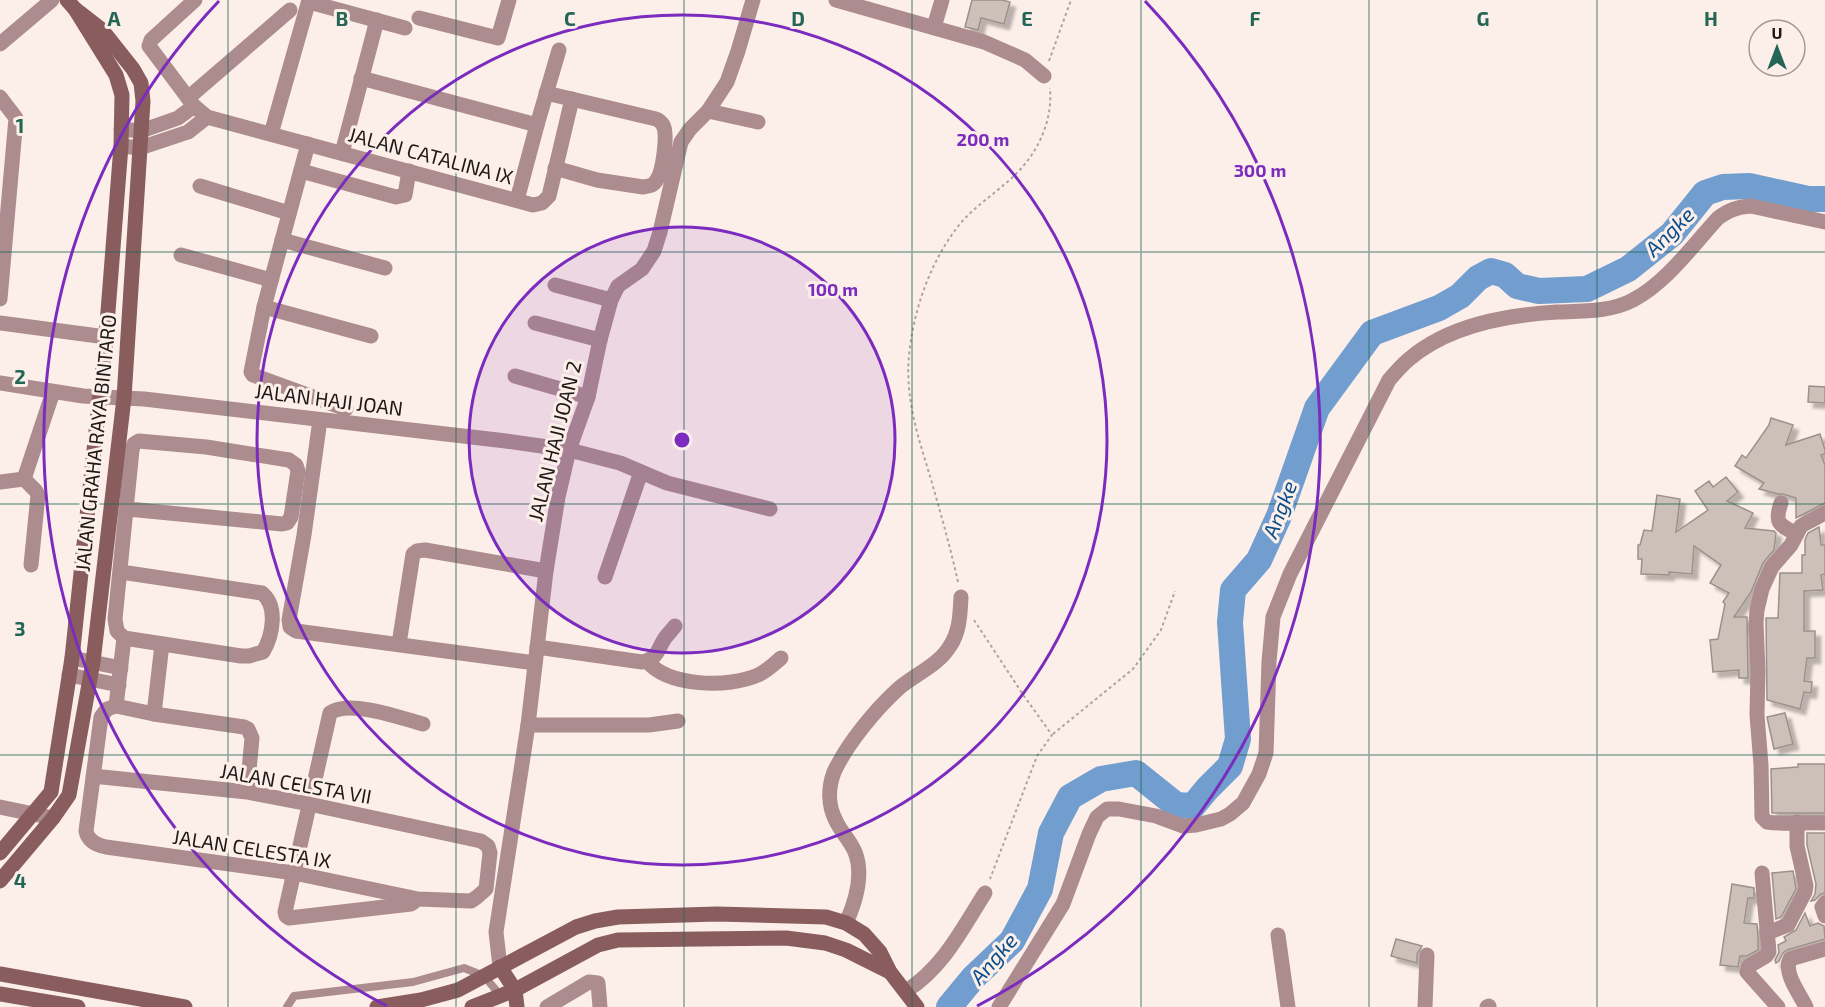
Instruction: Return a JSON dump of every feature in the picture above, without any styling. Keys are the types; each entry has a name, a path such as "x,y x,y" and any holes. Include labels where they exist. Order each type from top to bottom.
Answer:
{"main road":[{"name":"JALAN GRAHA RAYA BINTARO","path":"0,853 51,792 72,658 106,337 121,146 122,95 116,75 71,4"},
{"name":"JALAN GRAHA RAYA BINTARO","path":"0,881 53,818 69,795 93,662 124,398 143,101 141,83 133,69 102,30 71,4"},
{"path":"377,1007 421,1000 458,990 576,927 595,921 618,917 717,914 826,917 846,923 864,934 913,1001"},
{"path":"472,1007 508,993 598,945 618,940 786,938 825,943 846,950 890,972"},
{"path":"500,967 508,993 517,1007"},
{"path":"0,974 185,1007"},
{"path":"0,994 78,1007"}],"street":[{"path":"0,44 52,0"},
{"path":"121,146 140,148 188,132 207,117 191,102 149,44 195,0"},
{"path":"419,18 498,38 509,0"},
{"name":"JALAN HAJI JOAN 2","path":"500,967 496,932 528,725 546,571 558,497 569,450 588,397 611,300 618,286 642,269 654,251 681,142 708,111 726,82 753,0"},
{"path":"836,0 934,27 1005,50 1024,60 1044,76"},
{"path":"934,27 942,0"},
{"path":"271,134 309,1 405,28"},
{"path":"121,129 141,131 178,118 286,5 303,24"},
{"path":"342,153 377,20"},
{"path":"517,200 559,50"},
{"path":"362,78 537,125"},
{"path":"546,93 572,99 656,119 660,122 665,135 663,160 653,184 644,187 597,180 555,168 572,99"},
{"path":"0,97 16,118 4,216 0,299"},
{"path":"708,111 758,122"},
{"path":"0,116 16,118"},
{"name":"JALAN CATALINA IX","path":"207,117 533,205 542,203 549,196 555,168"},
{"path":"308,144 264,307 251,372 253,375 346,409"},
{"path":"301,171 396,197 405,195 410,171"},
{"path":"200,186 289,213"},
{"path":"999,1007 1063,904 1097,817 1107,809 1119,808 1156,816 1183,826 1196,825 1221,819 1243,803 1259,774 1266,753 1273,617 1290,574 1389,380 1407,360 1449,334 1496,320 1603,308 1633,300 1661,280 1718,218 1738,207 1751,206 1825,222"},
{"path":"282,240 386,268"},
{"path":"181,255 271,280"},
{"path":"555,285 611,300"},
{"path":"264,307 371,336"},
{"path":"0,323 106,337"},
{"path":"535,323 600,339"},
{"path":"515,376 588,397"},
{"name":"JALAN HAJI JOAN","path":"0,383 83,396 124,398 569,450 620,464 667,483 770,509"},
{"path":"24,479 53,392"},
{"path":"320,420 290,627 297,631 535,663"},
{"path":"121,572 262,593 269,598 272,617 269,636 263,652 241,656 124,638 117,631 115,625 132,450 134,444 139,441 206,447 289,460 297,465 291,517 287,523 128,509"},
{"path":"605,577 641,472"},
{"path":"0,482 24,479"},
{"path":"24,479 38,495 31,565"},
{"path":"1781,503 1778,523 1797,534"},
{"path":"1825,513 1801,526 1791,545 1772,567 1762,589 1756,623 1758,670 1756,715 1761,765 1762,818 1767,822 1780,824 1825,823"},
{"path":"399,644 413,554 417,551 425,550 546,571"},
{"path":"846,923 857,890 857,862 855,851 830,807 829,792 834,774 844,755 867,723 897,690 942,657 952,644 958,630 961,597"},
{"path":"537,647 642,662 656,656 665,638 675,626"},
{"path":"116,706 124,638"},
{"path":"154,714 162,644"},
{"path":"72,658 121,668"},
{"path":"647,661 653,668 672,678 705,683 745,680 768,670 781,658"},
{"path":"69,675 119,685"},
{"path":"93,776 101,717 107,709 116,706 154,714 240,725 249,729 252,738 247,792"},
{"path":"294,873 330,712 335,709 367,710 423,724"},
{"path":"528,725 678,722"},
{"name":"JALAN CELSTA VII","path":"93,776 247,792 481,841 488,846 490,854 486,889 477,897"},
{"name":"JALAN CELESTA IX","path":"93,776 87,837 106,847 294,873 418,899 471,901 477,897"},
{"path":"0,807 53,818"},
{"path":"1767,933 1788,925 1805,892 1806,886 1797,846 1797,822"},
{"name":"JALAN CELESTA IX","path":"294,873 285,912 289,918 411,904 418,899"},
{"path":"1762,873 1768,954 1749,966 1747,972 1778,1007"},
{"path":"913,1001 920,982 943,959 985,893"},
{"path":"1825,903 1822,907 1825,916"},
{"path":"1278,935 1288,1007"},
{"path":"1806,1007 1788,972 1788,963 1790,959 1825,949"},
{"path":"1425,1007 1427,955"},
{"path":"547,1007 589,982 598,983 600,1007"}],"lane":[{"path":"287,1007 294,996 413,982 464,968 484,976 508,993"}],"path":[{"path":"1052,735 981,633 961,597 950,547 917,434 909,397 909,357 915,319 924,290 941,251 974,209 1008,182 1029,160 1041,139 1048,122 1051,104 1051,89 1044,76 1071,0"},
{"path":"985,893 1037,756 1052,735 1133,669 1161,630 1175,591"}],"building":[{"path":"972,0 1010,2 1004,24 981,18 978,30 965,27"},
{"path":"1809,386 1825,387 1825,403 1808,402"},
{"path":"1771,418 1793,425 1786,445 1820,434 1825,450 1825,454 1821,455 1825,465 1825,503 1796,518 1796,498 1759,489 1764,483 1735,466 1742,455 1746,458 1769,425"},
{"path":"1726,477 1738,492 1727,501 1753,513 1745,528 1776,533 1774,550 1763,563 1751,592 1734,617 1747,617 1748,678 1739,678 1739,670 1713,672 1710,640 1718,639 1725,604 1723,602 1729,593 1710,583 1721,565 1694,546 1692,574 1669,572 1669,575 1641,574 1642,559 1638,559 1638,545 1640,545 1644,530 1652,531 1657,495 1680,499 1676,532 1708,510 1695,491 1709,481 1713,487"},
{"path":"1819,527 1821,545 1825,545 1825,574 1821,575 1823,590 1804,591 1804,631 1815,631 1815,658 1807,658 1804,681 1812,682 1811,693 1804,692 1800,709 1767,700 1766,618 1778,618 1780,573 1802,573 1805,540 1808,533"},
{"path":"1785,713 1793,744 1774,749 1767,717"},
{"path":"1798,764 1825,764 1825,813 1772,813 1771,769 1798,767"},
{"path":"1807,833 1825,833 1825,893 1811,901 1815,894 1816,884 1807,845"},
{"path":"1793,871 1796,889 1781,917 1776,919 1772,873"},
{"path":"1732,884 1754,888 1754,898 1748,898 1744,923 1757,924 1758,950 1747,956 1740,956 1738,967 1720,965"},
{"path":"1805,913 1810,926 1818,923 1824,926 1825,939 1787,950 1776,963 1778,945 1786,941 1784,937 1796,930"},
{"path":"1396,939 1422,946 1417,954 1417,963 1391,956"}],"waterway":[{"name":"Angke","path":"949,1007 973,978 1012,941 1040,889 1051,833 1070,797 1101,779 1136,773 1176,805 1193,806 1230,766 1238,739 1230,622 1233,590 1259,560 1279,516 1317,408 1372,333 1439,308 1460,296 1478,278 1491,271 1505,275 1517,286 1539,291 1587,289 1628,269 1672,234 1705,193 1723,187 1749,186 1808,199 1825,199"}]}
